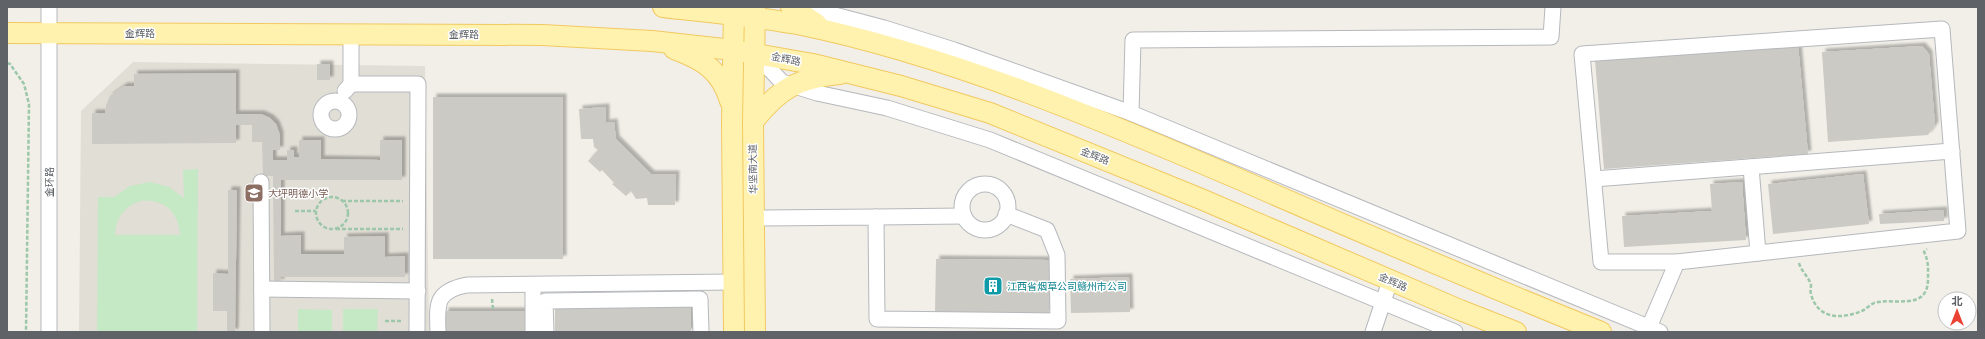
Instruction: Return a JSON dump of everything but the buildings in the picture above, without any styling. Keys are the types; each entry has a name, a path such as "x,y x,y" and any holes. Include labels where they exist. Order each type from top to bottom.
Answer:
{"main road":[{"path":"663,7 755,12 922,57 1003,84 1095,118 1474,280 1601,332"},
{"path":"793,9 809,20 838,34"},
{"name":"华坚南大道","path":"734,11 732,108 734,332"},
{"name":"华坚南大道","path":"755,12 752,122 755,332"},
{"name":"金辉路","path":"7,33 542,35 652,41 754,53 851,73 901,86 990,113 1201,200 1390,281 1516,332"},
{"path":"652,41 697,59 712,70 725,84 732,108"},
{"path":"752,122 776,96 792,86 824,76 851,73"}],"street":[{"name":"金环路","path":"49,7 49,332"},
{"path":"1131,113 1134,40 1551,36 1552,7"},
{"path":"755,12 812,9 884,28 954,50 1131,113 1652,330 1678,262"},
{"path":"1942,29 1958,231 1678,262 1601,262 1594,179 1582,54 1942,29"},
{"path":"336,101 351,84 351,34"},
{"path":"754,53 782,82 792,86 887,108 990,140 1455,332"},
{"path":"351,84 418,84 417,332"},
{"path":"1594,179 1952,151"},
{"path":"1751,167 1758,253"},
{"path":"261,182 262,332"},
{"path":"977,185 992,185 1002,192 1008,204 1006,214 1001,223 988,230 973,227 964,216 962,209 965,195 977,185"},
{"path":"876,217 877,319 1058,321 1057,255 1047,230 1006,214"},
{"path":"753,218 964,216"},
{"path":"1373,332 1390,281"},
{"path":"438,332 437,306 439,300 444,294 455,287 467,285 733,282"},
{"path":"533,285 533,332"},
{"path":"262,289 418,291"},
{"path":"546,332 545,301 700,299 700,332"}],"path":[{"path":"7,63 24,84 29,104 26,332"},
{"path":"333,229 339,227 347,218 346,206 338,198 326,198 321,201 316,211 318,222 322,226 333,229 418,230"},
{"path":"342,201 418,202"},
{"path":"295,211 316,211"},
{"path":"1804,248 1801,254 1800,266 1811,284 1811,295 1816,304 1829,316 1840,316 1864,309 1876,303 1906,302 1921,297 1928,286 1928,263 1924,252 1939,233"}],"shaded area":[{"name":"大坪明德小学","path":"133,62 425,66 429,332 79,332 81,111"}],"green space":[{"path":"198,169 197,332 97,332 98,197 114,197 130,186 150,182 169,187 184,198 183,170","holes":["148,201 162,204 173,213 177,220 180,235 115,235 117,223 125,210 134,203"]},
{"path":"298,309 332,310 332,332 298,332"},
{"path":"343,309 378,309 377,332 343,332"}],"place":[{"name":"大坪明德小学","path":"254,193"},
{"name":"江西省烟草公司赣州市公司","path":"993,286"}]}
